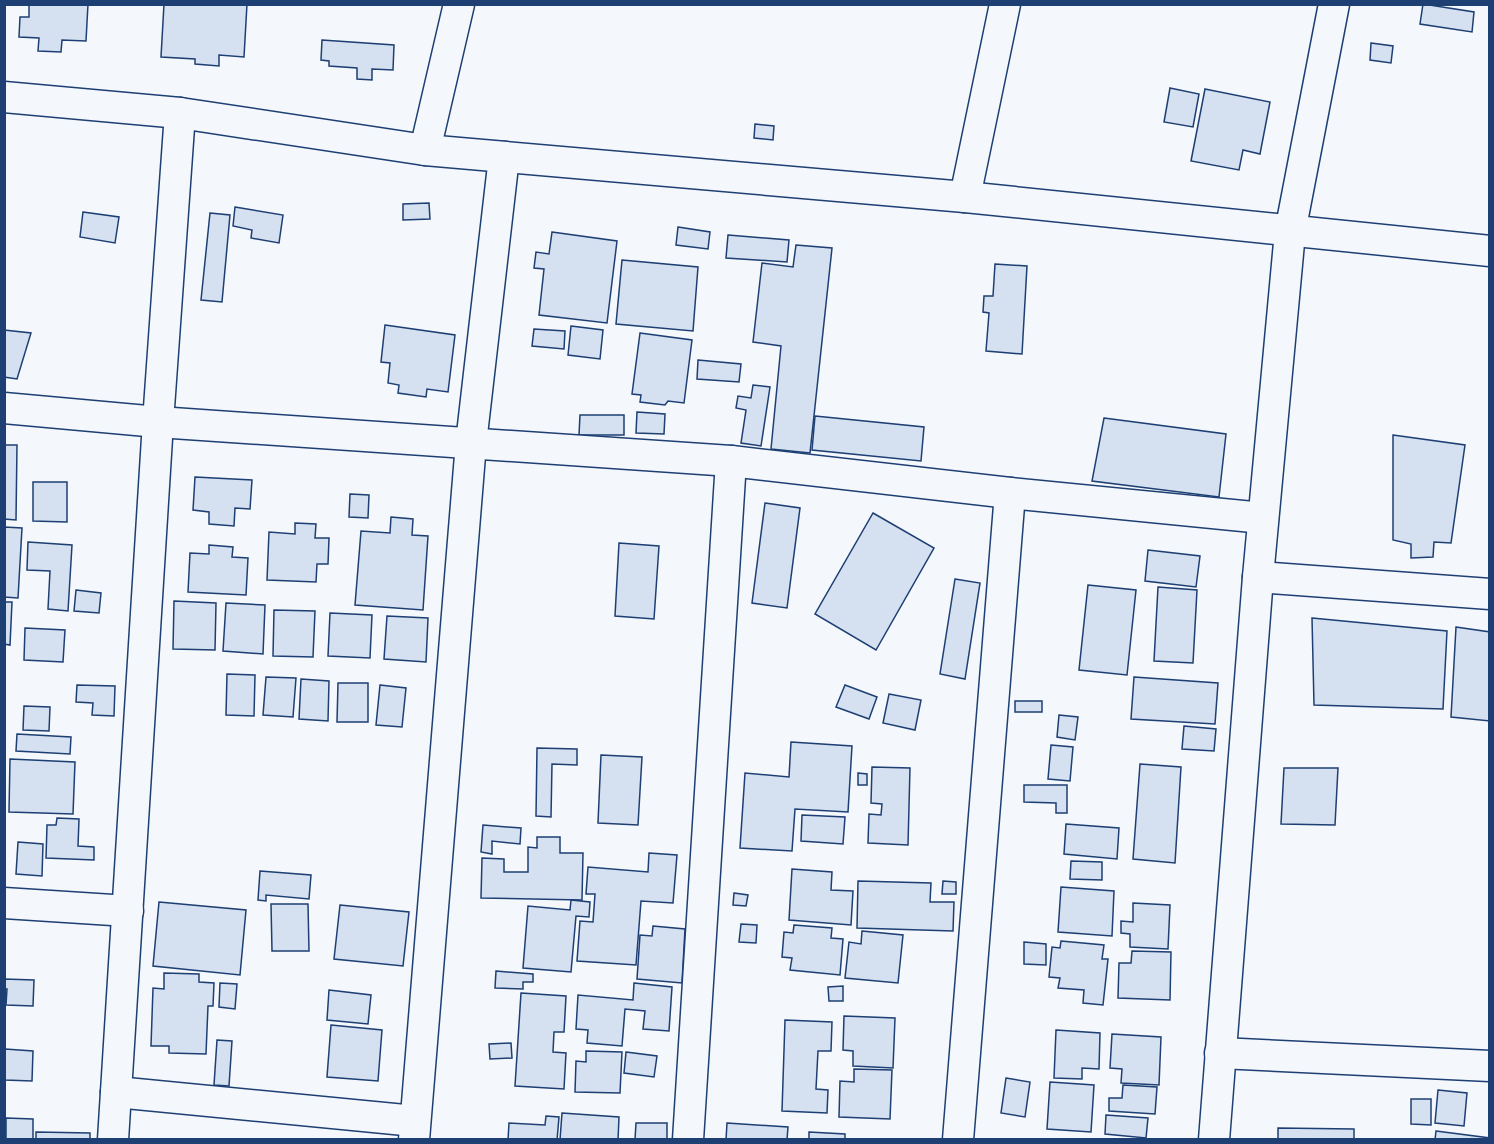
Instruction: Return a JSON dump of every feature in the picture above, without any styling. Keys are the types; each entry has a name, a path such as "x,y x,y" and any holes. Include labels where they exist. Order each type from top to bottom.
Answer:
{"street":[{"path":"425,150 459,4"},
{"path":"965,197 1005,4"},
{"path":"1214,1140 1258,577 1290,232 1334,4"},
{"path":"4,97 180,114 425,150 965,197 1490,251"},
{"path":"113,1140 158,422 180,114"},
{"path":"116,1092 415,1130 471,443 504,157"},
{"path":"4,408 158,422 731,461 1010,493 1263,518"},
{"path":"688,1140 731,461"},
{"path":"958,1140 1010,493"},
{"path":"1258,577 1490,594"},
{"path":"4,903 128,911"},
{"path":"1220,1053 1490,1066"}],"building":[{"path":"29,4 88,4 86,41 62,40 61,52 38,51 39,38 19,37 20,17 29,17"},
{"path":"164,4 247,4 244,57 219,55 219,66 195,64 195,59 161,57"},
{"path":"1423,4 1474,12 1472,32 1420,24"},
{"path":"322,40 394,45 393,70 372,69 372,80 357,79 357,68 329,66 329,61 321,60"},
{"path":"1371,43 1393,46 1391,63 1370,60"},
{"path":"1170,88 1199,94 1193,127 1164,122"},
{"path":"1205,89 1270,102 1260,154 1243,150 1239,170 1191,161"},
{"path":"755,124 774,126 773,140 754,138"},
{"path":"429,203 430,219 403,220 403,204"},
{"path":"235,207 283,215 279,243 251,238 252,230 233,226"},
{"path":"83,212 119,217 115,243 80,237"},
{"path":"210,213 230,215 222,302 201,300"},
{"path":"678,227 710,232 708,249 676,245"},
{"path":"552,232 617,241 607,323 539,315 544,269 534,268 536,252 549,254"},
{"path":"728,235 789,240 787,262 726,258"},
{"path":"796,245 832,248 810,453 771,449 781,346 753,342 762,263 793,267"},
{"path":"622,260 698,267 693,331 616,324"},
{"path":"995,264 1027,266 1022,354 986,351 989,313 983,312 984,296 993,296"},
{"path":"385,325 455,335 448,392 427,389 426,397 398,393 399,385 388,383 390,363 381,362"},
{"path":"571,326 603,330 600,359 568,355"},
{"path":"534,329 565,331 564,349 532,346"},
{"path":"4,330 31,333 17,379 4,377"},
{"path":"640,333 692,340 684,403 668,401 665,405 640,402 641,395 632,394"},
{"path":"698,360 741,364 739,382 697,379"},
{"path":"753,385 770,387 761,446 741,443 746,410 736,408 738,396 751,398"},
{"path":"637,412 665,414 664,434 636,433"},
{"path":"580,415 624,415 624,435 579,435"},
{"path":"815,416 924,427 921,461 812,450"},
{"path":"1104,418 1226,434 1219,497 1092,481"},
{"path":"1393,435 1465,445 1451,543 1434,542 1433,557 1411,558 1411,544 1393,540"},
{"path":"4,445 17,445 16,520 4,519"},
{"path":"195,477 252,480 250,509 235,508 234,526 209,524 209,512 193,510"},
{"path":"33,482 67,482 67,522 33,521"},
{"path":"350,494 369,495 368,518 349,517"},
{"path":"765,503 800,508 787,608 752,603"},
{"path":"873,513 934,548 876,650 815,614"},
{"path":"391,517 413,519 412,535 428,536 423,610 355,605 361,531 390,533"},
{"path":"295,523 316,524 315,538 329,538 328,564 317,564 316,582 267,580 269,532 295,534"},
{"path":"4,527 22,528 18,598 4,597"},
{"path":"28,542 72,545 68,611 48,609 50,571 27,570"},
{"path":"619,543 659,546 654,619 615,616"},
{"path":"209,545 233,547 232,557 248,558 246,595 188,592 190,553 209,554"},
{"path":"1148,550 1200,556 1196,587 1145,581"},
{"path":"955,579 980,583 965,679 940,674"},
{"path":"1088,585 1136,590 1127,675 1079,670"},
{"path":"1158,587 1197,590 1193,663 1154,661"},
{"path":"76,590 101,593 99,613 74,611"},
{"path":"174,601 216,603 215,650 173,649"},
{"path":"4,602 12,602 10,645 4,644"},
{"path":"226,603 265,605 263,654 223,651"},
{"path":"274,610 315,611 313,657 273,656"},
{"path":"330,613 372,615 370,658 328,656"},
{"path":"387,616 428,618 426,662 384,659"},
{"path":"1312,618 1447,631 1443,709 1314,705"},
{"path":"1456,627 1490,632 1490,721 1451,717"},
{"path":"25,628 65,630 63,662 24,660"},
{"path":"227,674 255,675 254,716 226,715"},
{"path":"266,677 296,678 293,717 263,715"},
{"path":"1134,677 1218,683 1215,724 1131,719"},
{"path":"301,679 329,681 328,721 299,719"},
{"path":"338,683 368,683 368,722 337,722"},
{"path":"77,685 115,686 114,716 92,715 93,703 76,702"},
{"path":"380,685 406,688 402,727 376,725"},
{"path":"845,685 877,697 869,719 836,707"},
{"path":"889,694 921,700 915,730 883,723"},
{"path":"1015,701 1042,701 1042,712 1015,712"},
{"path":"24,706 50,707 49,731 23,730"},
{"path":"1059,715 1078,717 1075,740 1057,737"},
{"path":"1184,726 1216,729 1214,751 1182,749"},
{"path":"17,734 71,737 70,754 16,751"},
{"path":"791,742 852,746 848,812 795,809 792,851 740,848 745,773 789,777"},
{"path":"1051,745 1073,747 1070,781 1048,779"},
{"path":"537,748 577,749 577,765 552,764 551,817 536,816"},
{"path":"601,755 642,757 638,825 598,823"},
{"path":"10,759 75,762 73,814 9,812"},
{"path":"1140,764 1181,767 1175,863 1133,859"},
{"path":"872,767 910,768 908,845 868,843 869,814 881,815 882,804 871,803"},
{"path":"1284,768 1338,768 1335,825 1281,824"},
{"path":"858,773 867,774 867,785 858,785"},
{"path":"1024,785 1067,785 1067,813 1056,813 1056,803 1024,802"},
{"path":"802,815 845,817 843,844 801,841"},
{"path":"57,818 79,819 78,846 94,847 94,860 46,858 47,825 56,825"},
{"path":"1066,824 1119,828 1117,859 1064,854"},
{"path":"483,825 521,828 520,844 492,841 492,854 481,852"},
{"path":"537,837 560,837 560,853 583,853 582,900 481,898 482,858 504,859 504,872 528,872 528,847 537,848"},
{"path":"18,842 43,844 42,876 16,874"},
{"path":"649,853 677,855 673,903 641,901 636,965 577,961 580,921 593,922 595,894 586,894 588,867 648,872"},
{"path":"1071,861 1102,862 1102,880 1070,879"},
{"path":"792,869 832,872 831,890 853,891 851,925 789,920"},
{"path":"260,871 311,875 309,899 266,895 266,901 258,900"},
{"path":"858,881 931,883 930,902 954,902 953,931 857,928"},
{"path":"943,881 956,882 956,894 942,894"},
{"path":"1061,887 1114,891 1112,936 1058,932"},
{"path":"734,893 748,895 746,906 733,905"},
{"path":"571,900 590,902 589,917 576,916 571,972 523,968 528,906 570,910"},
{"path":"159,902 246,910 240,975 153,966"},
{"path":"1133,903 1170,905 1168,949 1130,947 1130,934 1121,933 1121,921 1133,922"},
{"path":"271,904 308,904 309,951 272,951"},
{"path":"340,905 409,912 403,966 334,959"},
{"path":"741,924 757,925 756,943 739,942"},
{"path":"794,925 832,928 831,938 843,939 840,975 790,970 792,958 782,957 784,932 793,933"},
{"path":"653,926 685,929 682,983 637,979 640,935 652,936"},
{"path":"862,931 903,935 898,983 845,978 849,942 861,944"},
{"path":"1061,941 1104,945 1102,959 1108,959 1103,1005 1083,1003 1084,990 1058,988 1060,978 1049,977 1052,947 1060,948"},
{"path":"1024,942 1046,944 1046,965 1024,964"},
{"path":"1132,951 1171,952 1170,1000 1118,998 1119,963 1131,963"},
{"path":"496,971 533,974 533,982 523,982 523,989 495,988"},
{"path":"164,973 199,974 199,982 214,983 213,1006 208,1006 206,1054 169,1053 169,1046 151,1046 153,988 164,989"},
{"path":"4,979 34,980 33,1006 6,1005 7,989 4,989"},
{"path":"220,983 237,984 235,1009 219,1007"},
{"path":"634,983 672,987 669,1031 643,1029 645,1011 625,1009 622,1046 587,1043 588,1030 576,1029 578,995 633,1000"},
{"path":"843,986 843,1001 829,1001 828,987"},
{"path":"329,990 371,995 368,1024 327,1020"},
{"path":"521,993 566,996 564,1032 554,1032 553,1052 566,1053 564,1089 515,1086"},
{"path":"844,1016 895,1018 893,1068 853,1066 853,1051 843,1050"},
{"path":"785,1020 832,1022 831,1051 818,1051 816,1089 828,1090 827,1113 782,1111"},
{"path":"331,1025 382,1030 378,1081 327,1077"},
{"path":"1056,1030 1100,1033 1099,1069 1082,1068 1082,1079 1054,1078"},
{"path":"1112,1034 1161,1037 1159,1085 1121,1083 1122,1069 1110,1068"},
{"path":"217,1040 232,1041 229,1086 214,1085"},
{"path":"511,1043 512,1058 490,1059 489,1044"},
{"path":"5,1049 33,1051 32,1081 5,1080"},
{"path":"586,1051 622,1052 620,1093 575,1092 576,1061 586,1062"},
{"path":"626,1052 657,1056 654,1077 624,1073"},
{"path":"854,1069 892,1070 890,1119 839,1117 840,1081 854,1082"},
{"path":"1006,1078 1030,1082 1025,1117 1001,1113"},
{"path":"1050,1082 1094,1085 1091,1132 1047,1129"},
{"path":"1123,1085 1157,1087 1155,1114 1109,1111 1109,1098 1122,1098"},
{"path":"1438,1090 1467,1093 1464,1126 1435,1123"},
{"path":"1411,1099 1431,1099 1431,1125 1411,1124"},
{"path":"562,1113 619,1117 618,1140 560,1140"},
{"path":"1106,1115 1148,1118 1146,1138 1105,1134"},
{"path":"546,1116 559,1117 557,1140 508,1140 509,1123 545,1125"},
{"path":"6,1118 33,1119 33,1140 6,1140"},
{"path":"636,1123 667,1123 667,1140 635,1140"},
{"path":"727,1123 788,1127 787,1140 726,1140"},
{"path":"1278,1128 1354,1129 1354,1140 1278,1140"},
{"path":"1436,1131 1490,1138 1490,1140 1435,1140"},
{"path":"36,1132 90,1133 90,1140 36,1140"},
{"path":"809,1132 845,1134 845,1140 809,1140"}]}
